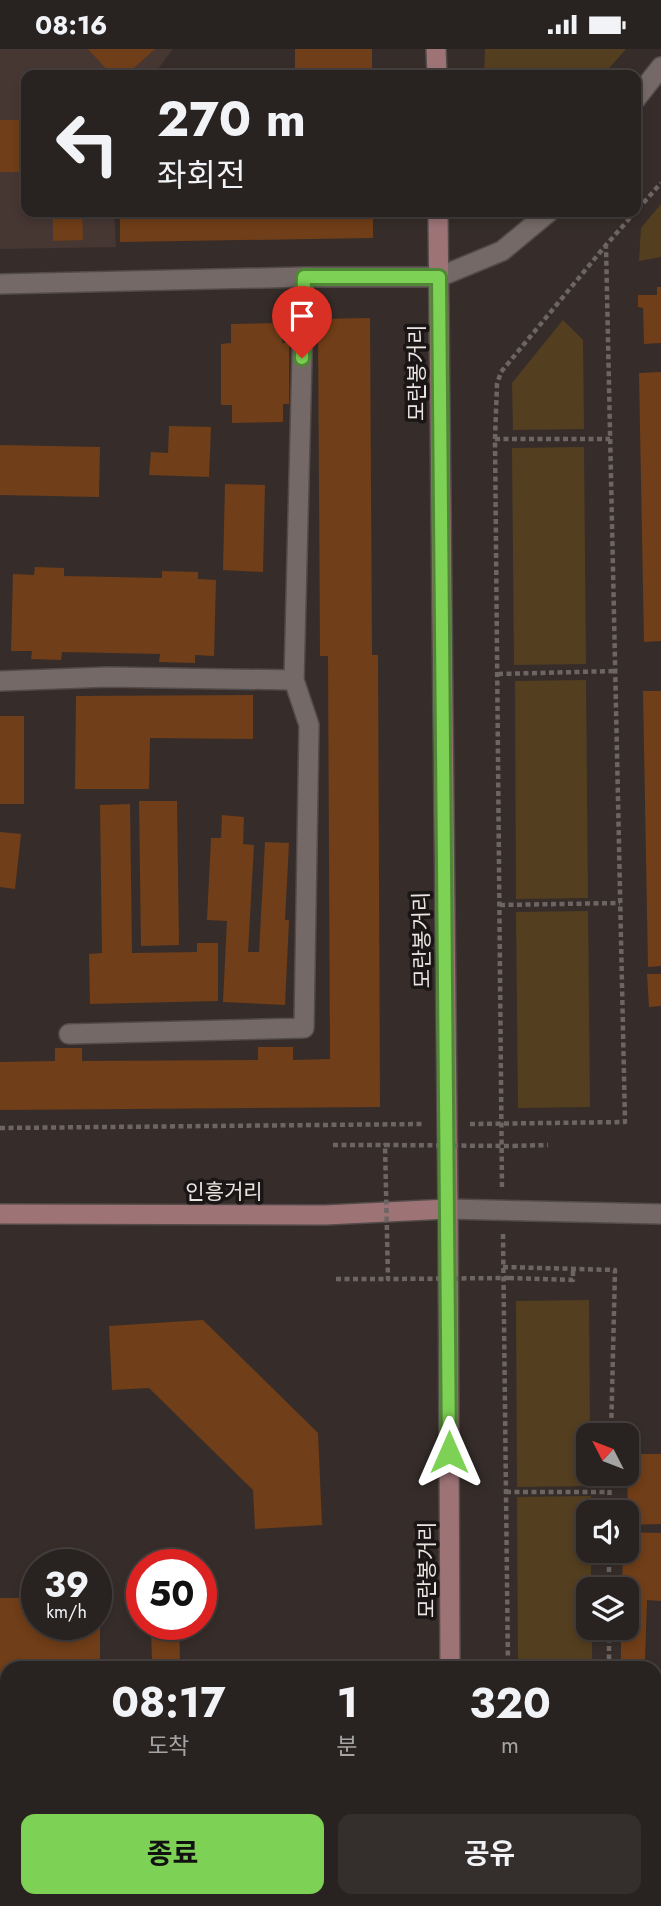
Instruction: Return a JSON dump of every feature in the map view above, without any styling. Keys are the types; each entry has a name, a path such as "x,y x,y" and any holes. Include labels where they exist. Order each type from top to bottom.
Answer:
{"main road":[{"path":"436,49 436,70"},
{"name":"모란봉거리","path":"438,217 450,1661"},
{"name":"인흥거리","path":"0,1214 325,1215 448,1209"}],"street":[{"path":"641,92 661,67"},
{"path":"0,284 304,277 439,277 502,251 543,217"},
{"path":"69,1034 304,1028 309,725 294,680 304,277"},
{"path":"0,681 108,677 294,680"},
{"path":"448,1209 661,1214"}],"path":[{"path":"641,206 661,183"},
{"path":"508,1661 495,439 497,384 501,372 631,217"},
{"path":"0,1128 625,1122 606,245"},
{"path":"495,439 610,439"},
{"path":"498,674 615,671"},
{"path":"500,905 620,904"},
{"path":"333,1145 548,1145"},
{"path":"385,1145 388,1279"},
{"path":"503,1267 615,1270 611,1423"},
{"path":"336,1279 573,1280 573,1269"},
{"path":"609,1486 609,1500"},
{"path":"506,1492 609,1492"},
{"path":"609,1640 609,1661"}],"shaded area":[{"path":"0,49 173,49 157,70 21,70 21,217 114,217 116,247 0,249"},
{"path":"485,49 626,49 607,70 484,70"},
{"path":"661,204 661,257 639,261 641,228"},
{"path":"563,320 583,340 584,429 513,430 512,383"},
{"path":"584,447 586,664 514,665 512,448"},
{"path":"586,680 588,898 516,899 515,681"},
{"path":"588,911 590,1107 518,1108 516,912"},
{"path":"589,1300 590,1423 576,1423 576,1486 591,1486 517,1487 516,1301"},
{"path":"591,1496 591,1500 576,1500 576,1563 591,1563 591,1577 576,1577 576,1640 592,1640 592,1661 518,1661 517,1497"}],"building":[{"path":"88,49 155,49 132,70 107,70"},
{"path":"295,49 372,49 372,70 295,70"},
{"path":"0,120 21,120 21,172 0,172"},
{"path":"53,217 82,217 83,240 53,241"},
{"path":"120,217 373,217 373,238 120,242"},
{"path":"657,287 661,287 661,343 644,344 643,308 638,307 638,295 657,295"},
{"path":"370,318 372,655 378,655 380,1107 0,1110 0,1062 55,1061 55,1048 82,1048 82,1061 258,1060 258,1047 293,1047 293,1060 330,1059 328,656 320,656 318,319"},
{"path":"282,323 282,343 289,343 289,404 283,404 283,422 232,423 232,405 221,405 221,344 231,343 231,324"},
{"path":"661,372 661,641 644,642 639,373"},
{"path":"169,426 211,427 209,477 149,475 151,452 168,453"},
{"path":"0,445 100,447 99,497 0,495"},
{"path":"225,484 265,485 263,572 223,570"},
{"path":"35,567 64,568 64,576 162,578 162,571 198,572 198,579 216,580 214,656 195,655 195,663 159,662 160,654 62,652 61,660 31,659 32,651 11,651 13,574 34,575"},
{"path":"643,691 661,691 661,966 648,967"},
{"path":"253,695 253,739 150,738 149,789 75,789 76,696"},
{"path":"0,716 24,716 24,804 0,804"},
{"path":"139,801 177,801 179,945 141,946"},
{"path":"130,804 132,953 197,952 197,943 218,943 218,1001 90,1004 89,954 102,953 100,805"},
{"path":"222,815 244,817 243,844 254,845 248,952 259,952 265,842 289,843 285,1005 223,1002 227,921 207,920 211,838 221,838"},
{"path":"0,832 21,834 15,889 0,887"},
{"path":"647,974 661,974 661,1006 649,1007"},
{"path":"203,1320 318,1433 322,1525 255,1529 253,1490 149,1388 112,1390 109,1326"},
{"path":"639,1454 661,1454 661,1524 639,1525 639,1500 628,1500 627,1486 639,1486"},
{"path":"639,1532 661,1533 661,1601 647,1600 645,1659 621,1659 621,1640 639,1640 639,1577 622,1577 623,1563 639,1563"},
{"path":"0,1598 21,1598 21,1640 100,1640 100,1661 0,1661"},
{"path":"151,1640 179,1640 180,1661 152,1661"}],"route":[{"path":"302,358 304,277 439,277 449,1452"}]}
